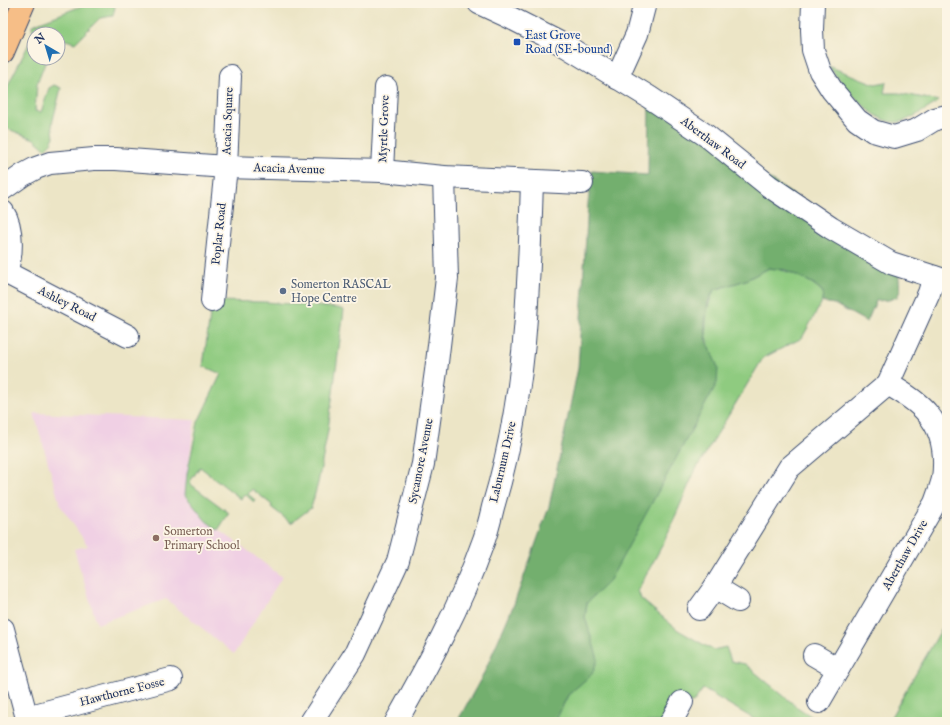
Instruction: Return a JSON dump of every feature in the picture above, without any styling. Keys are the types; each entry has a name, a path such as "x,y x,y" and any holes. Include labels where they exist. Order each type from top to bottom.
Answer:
{"main road":[{"path":"3,52 24,3"}],"street":[{"name":"Aberthaw Road","path":"479,3 564,45 617,78 707,136 769,186 831,228 891,263 941,279"},
{"path":"617,78 637,34 645,3"},
{"path":"813,3 813,50 820,71 832,90 857,120 873,131 894,137 917,130 935,119 947,116"},
{"name":"Acacia Square","path":"226,167 230,76"},
{"name":"Myrtle Grove","path":"382,171 386,88"},
{"name":"Acacia Avenue","path":"3,189 23,175 50,163 116,159 226,167 382,171 444,177 582,183"},
{"name":"Poplar Road","path":"212,301 226,167"},
{"name":"Sycamore Avenue","path":"311,722 355,654 398,562 423,464 447,278 444,177"},
{"name":"Laburnum Drive","path":"396,722 430,662 457,606 482,544 503,474 515,410 522,353 528,285 532,181"},
{"path":"3,212 10,228 11,240 9,256 4,274"},
{"name":"Ashley Road","path":"4,274 128,336"},
{"path":"699,609 715,587 788,468 888,384 929,293 941,279"},
{"name":"Aberthaw Drive","path":"819,702 935,503 942,481 944,459 941,438 936,424 913,400 888,384"},
{"path":"715,587 738,601"},
{"path":"3,629 28,719"},
{"path":"814,655 838,669"},
{"name":"Hawthorne Fosse","path":"28,719 171,679"},
{"path":"671,722 682,702"}],"shaded area":[{"name":"Somerton Primary School","path":"34,413 195,420 185,495 206,521 282,577 234,654 166,599 97,624 74,549 88,546 60,505"}],"green space":[{"path":"96,3 112,3 115,7 113,16 100,18 75,43 66,40 66,26 32,26 32,25 79,7"},
{"path":"26,50 26,66 44,66 37,84 35,111 41,112 49,88 54,85 61,88 52,124 54,137 45,149 34,139 3,127 3,98"},
{"path":"828,66 875,84 886,82 884,93 899,93 939,101 903,121 889,121 879,117 860,102"},
{"path":"649,97 898,266 900,291 897,297 889,300 876,301 867,322 834,304 822,302 823,292 814,284 786,270 769,268 746,280 714,290 708,302 705,324 707,343 718,367 717,383 610,580 587,603 585,617 598,659 592,674 568,695 555,722 457,722 483,675 514,604 549,507 578,368 588,203 592,171 648,175"},
{"path":"769,268 792,273 811,282 823,292 822,302 802,338 763,358 695,471 664,542 638,590 641,599 678,630 713,650 726,647 731,661 745,664 797,707 820,722 759,722 703,689 693,703 682,702 671,722 555,722 568,695 578,686 590,637 585,617 587,603 593,596 712,354 707,338 706,322 708,306 714,290 746,280"},
{"path":"212,301 266,302 337,308 344,310 328,430 318,483 311,508 291,523 252,489 248,494 255,500 254,502 245,494 241,499 200,467 189,483 229,513 218,530 206,521 185,495 187,474 198,422 221,374 203,366"},
{"path":"947,621 947,722 888,722 945,623"}],"place":[{"name":"East Grove Road (SE-bound)","path":"517,42"},
{"name":"Somerton RASCAL Hope Centre","path":"283,291"},
{"name":"Somerton Primary School","path":"156,538"}]}
